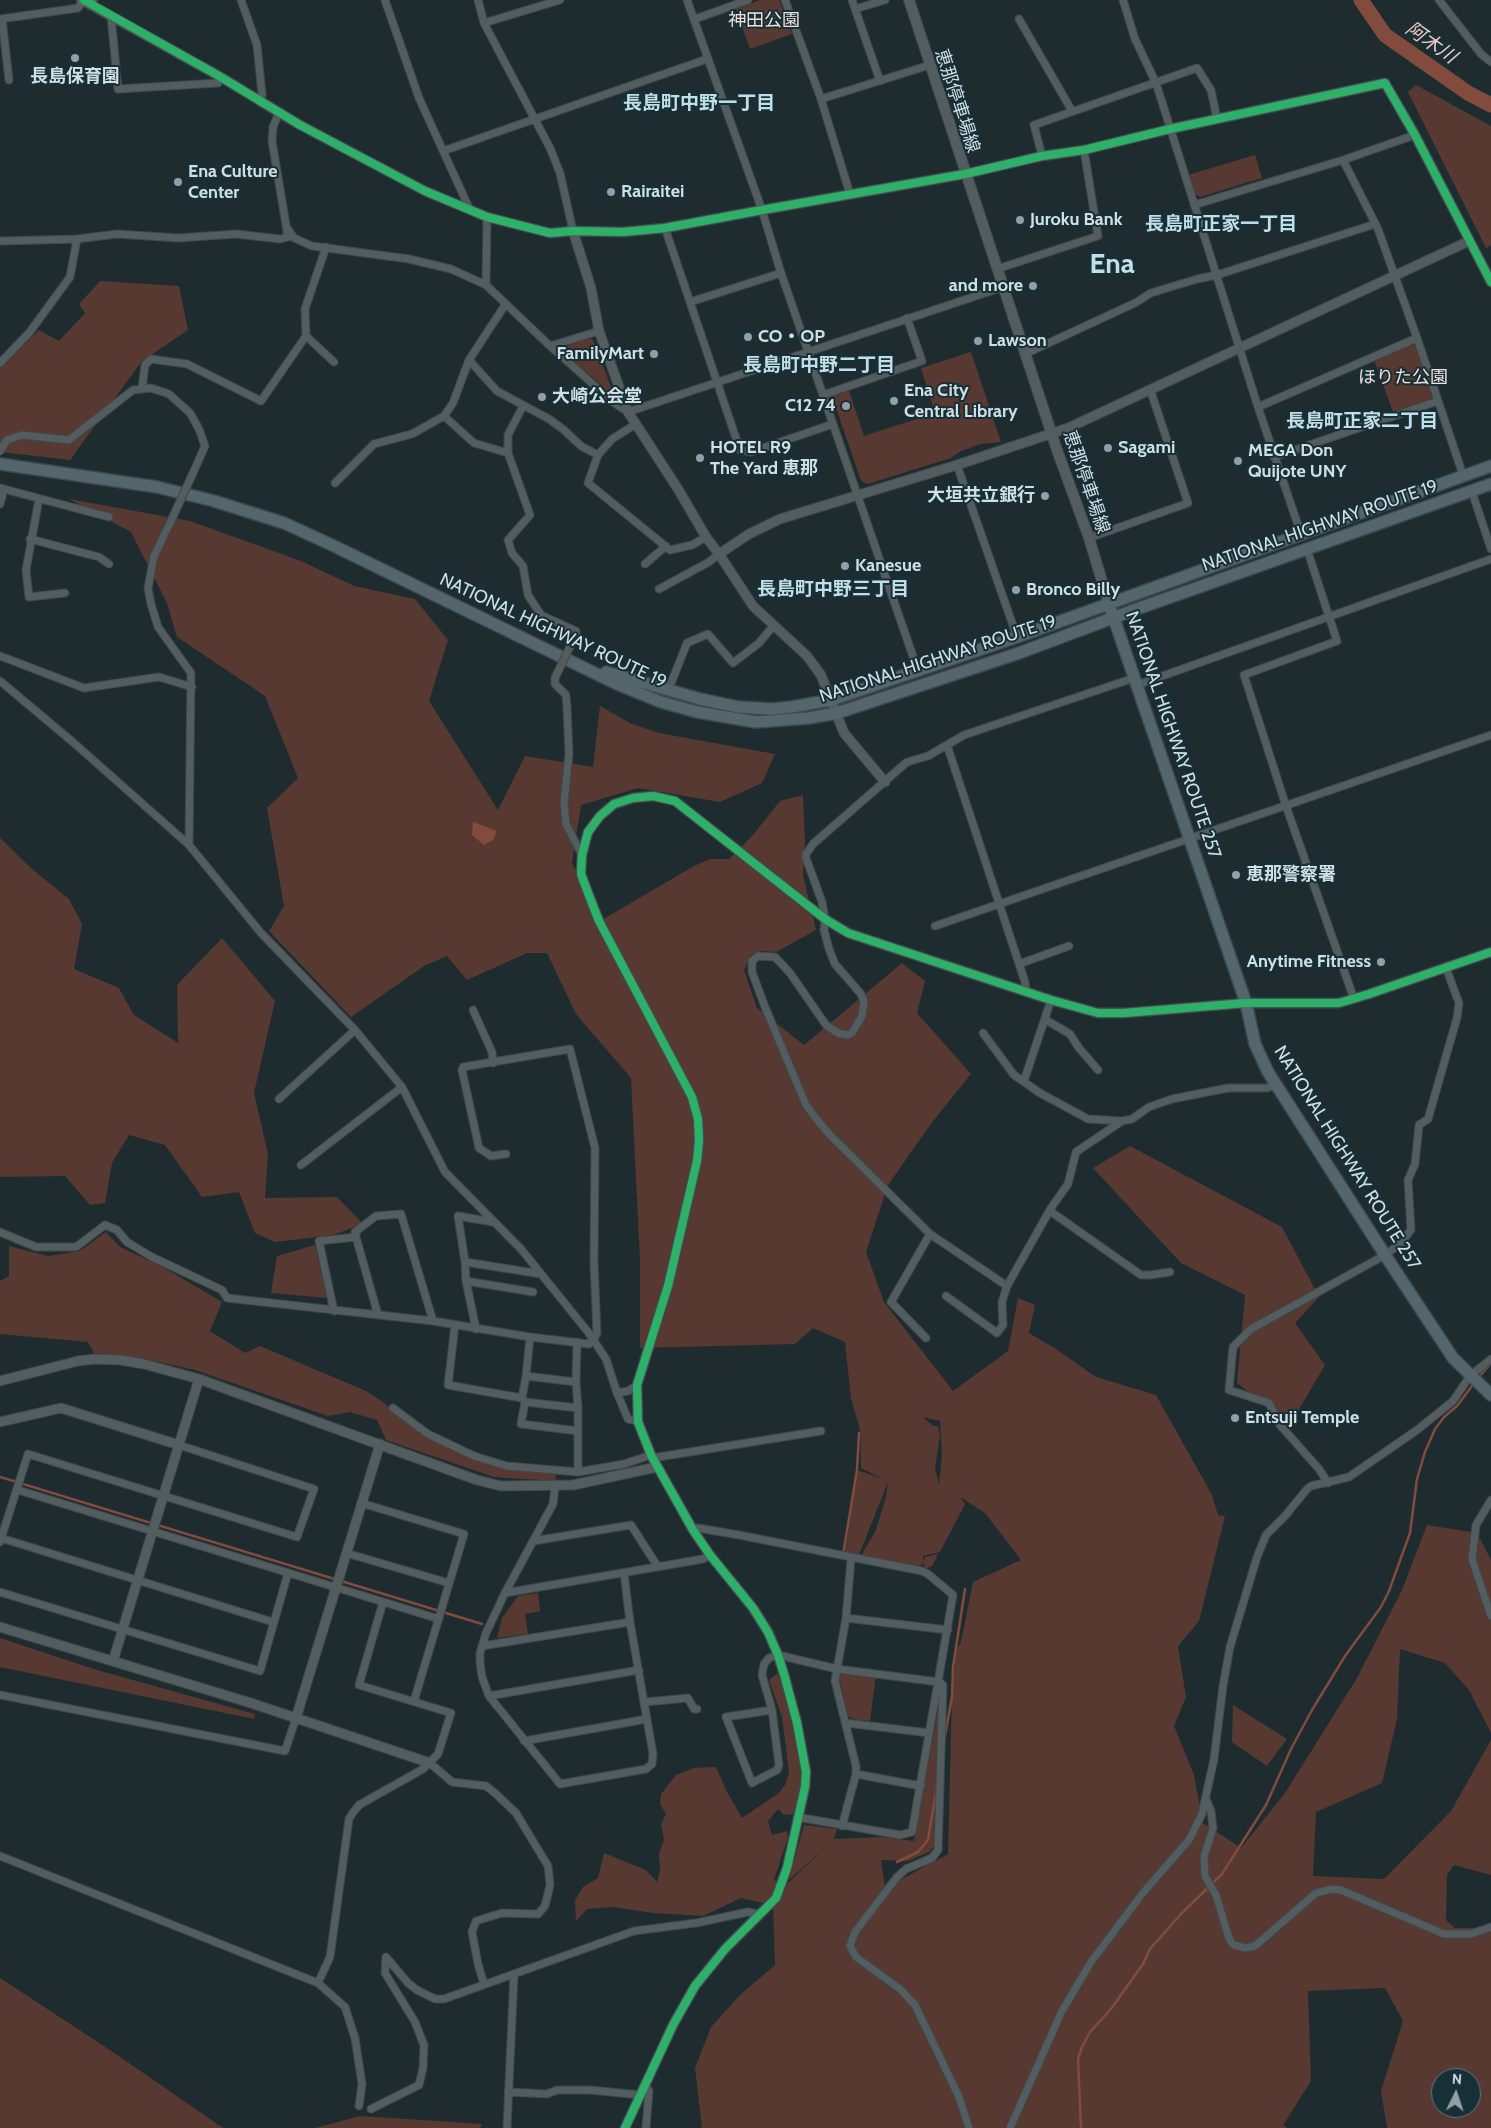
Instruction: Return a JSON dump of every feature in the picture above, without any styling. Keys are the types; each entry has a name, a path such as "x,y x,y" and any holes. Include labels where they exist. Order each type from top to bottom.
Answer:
{"highway":[{"name":"NATIONAL HIGHWAY ROUTE 19","path":"0,459 157,483 240,503 332,539 586,664 620,677 668,691 738,707 772,709 831,700 918,671 1491,466"},
{"name":"NATIONAL HIGHWAY ROUTE 19","path":"0,464 157,487 214,501 284,523 617,684 661,702 697,712 756,722 809,718 837,713 1019,654 1113,618 1491,484"},
{"name":"NATIONAL HIGHWAY ROUTE 257","path":"1109,604 1246,1003 1255,1044 1276,1085 1385,1255 1454,1358 1488,1392"}],"main road":[{"path":"84,0 90,0"},
{"name":"恵那停車場線","path":"909,0 1025,354 1089,538 1109,604"}],"street":[{"path":"9,80 1,19 78,8 84,0 220,76 262,103 425,191 487,217 550,233 573,231 623,232 665,228 965,174 1042,156 1084,150 1170,129 1386,83 1491,282"},
{"path":"241,0 257,45 262,103"},
{"path":"385,0 419,98 470,210"},
{"path":"478,0 484,23 535,118 560,173 573,231 591,288 599,331 628,412 678,489 706,537 753,606 807,656 821,674 849,742 885,782"},
{"path":"484,23 560,0"},
{"path":"687,0 762,210 781,273 918,671"},
{"path":"695,19 748,0"},
{"path":"785,0 821,99 850,194"},
{"path":"852,0 880,81"},
{"path":"855,9 885,0"},
{"path":"1123,0 1135,39 1156,83 1274,457 1301,534"},
{"path":"1439,0 1481,54 1491,62"},
{"path":"111,16 118,90 218,83 220,76"},
{"path":"1019,20 1072,112"},
{"path":"443,150 707,59"},
{"path":"821,99 930,65"},
{"path":"1042,156 1034,126 1197,68 1211,90 1217,120"},
{"path":"0,241 77,239 117,234 178,238 236,234 280,239 288,237 272,141 273,127 280,113"},
{"path":"1194,205 1343,160 1415,135"},
{"path":"997,269 1098,236 1084,150"},
{"path":"1343,160 1375,224 1395,274 1463,475"},
{"path":"486,285 487,217"},
{"path":"1025,354 1151,294 1197,279 1217,275 1375,224"},
{"path":"287,228 294,238 302,243 417,261 451,269 486,285 550,346 613,402 628,412"},
{"path":"665,228 740,450 751,452 833,424"},
{"path":"0,363 28,333 70,277 77,239"},
{"path":"659,589 709,562 749,534 780,519 1052,434 1469,241"},
{"path":"142,389 145,365 151,359 187,364 261,401 306,336 305,309 326,247"},
{"path":"690,302 781,273"},
{"path":"628,412 716,381 1003,287"},
{"path":"335,483 374,444 412,434 444,416 453,403 469,360 505,304"},
{"path":"823,395 922,361 907,318"},
{"path":"550,346 599,331"},
{"path":"306,336 334,362"},
{"path":"1258,407 1417,338"},
{"path":"469,360 497,391 523,406 550,418 581,446 598,455"},
{"path":"0,452 7,440 22,435 69,440 133,390 151,388 169,394 190,413 199,428 205,446 154,556 148,588 150,604 158,627 191,673 189,845"},
{"path":"1089,538 1188,503 1150,389"},
{"path":"1274,457 1438,401"},
{"path":"523,406 508,435 508,453 530,515 508,540 512,553 522,566 528,595 542,615 576,631 555,678 555,684 566,695 568,707 569,754 564,803 566,824 582,855"},
{"path":"444,416 474,443 508,453"},
{"path":"636,424 612,439 598,455 588,483 670,550 681,548 706,537"},
{"path":"957,465 1017,637"},
{"path":"0,504 2,489 109,517"},
{"path":"1472,492 1491,549"},
{"path":"39,499 30,539 26,570 29,597 65,593"},
{"path":"30,539 99,557 109,564"},
{"path":"645,564 666,546"},
{"path":"1307,549 1337,641 1244,676 1286,806 1354,999"},
{"path":"1008,1286 930,1234 829,1134 806,1105 754,977 752,961 755,957 764,955 775,957 790,973 826,1025 838,1033 848,1035 852,1033 862,1016 864,1002 861,994 835,964 824,930 825,919 818,891 806,854 819,837 906,762 928,756 964,735 1135,681 1491,559"},
{"path":"668,691 687,643 708,634 733,663 760,643 774,625"},
{"path":"0,656 84,688 158,677 192,687"},
{"path":"0,681 74,743 189,845 261,933 355,1030 402,1087 445,1172 521,1249 588,1332 606,1359 628,1419 638,1422"},
{"path":"935,926 1491,735"},
{"path":"947,745 1000,904 1026,992"},
{"path":"625,2128 673,2025 694,1986 758,1914 776,1898 787,1868 805,1787 806,1772 797,1723 778,1654 753,1608 710,1555 693,1530 657,1467 638,1422 637,1385 668,1286 695,1171 699,1141 698,1119 692,1098 599,921 581,874 582,855 588,832 600,816 614,804 633,798 654,796 675,801 825,919 848,933 1051,1000 1108,1014 1246,1003 1331,1003 1354,999 1491,952"},
{"path":"1019,964 1069,946"},
{"path":"1328,1483 1319,1469 1280,1425 1269,1403 1229,1390 1233,1347 1251,1329 1385,1255 1400,1244 1411,1230 1408,1180 1415,1164 1419,1125 1428,1119 1457,1018 1459,1002 1446,968"},
{"path":"1024,1081 1046,1020 1051,1000"},
{"path":"473,1010 492,1052 493,1063"},
{"path":"1046,1020 1070,1034 1098,1070"},
{"path":"279,1099 355,1030"},
{"path":"983,1033 1014,1075 1040,1093 1088,1119 1122,1121 1132,1119 1148,1107 1172,1099 1228,1088 1267,1088 1276,1085"},
{"path":"0,1232 36,1247 76,1247 105,1225 117,1230 127,1242 152,1257 222,1290 227,1298 432,1321 530,1337 589,1344 597,1333 594,1264 595,1148 570,1049 464,1067 462,1070 480,1148 491,1156 506,1154"},
{"path":"300,1165 402,1087"},
{"path":"946,1296 997,1333 1003,1325 1002,1302 1008,1286 1050,1211 1068,1184 1076,1152 1122,1121"},
{"path":"1050,1211 1141,1274 1150,1276 1170,1272"},
{"path":"378,1315 355,1232 376,1216 401,1214 432,1321"},
{"path":"476,1328 466,1281 458,1216 494,1222"},
{"path":"926,1338 891,1302 930,1234"},
{"path":"334,1311 319,1241 356,1238"},
{"path":"465,1262 541,1274"},
{"path":"466,1281 533,1292"},
{"path":"455,1325 448,1385 524,1400 578,1408"},
{"path":"530,1337 521,1424 578,1430"},
{"path":"577,1342 578,1472"},
{"path":"0,1381 78,1361 95,1359 121,1360 144,1364 199,1379 477,1480 493,1484 555,1486 596,1481 657,1467"},
{"path":"1010,2128 1062,2011 1091,1962 1142,1894 1189,1840 1202,1814 1214,1759 1226,1667 1235,1626 1266,1535 1285,1516 1307,1489 1311,1486 1350,1477 1417,1430 1453,1401 1470,1376 1491,1359"},
{"path":"526,1376 576,1382"},
{"path":"113,1660 199,1379"},
{"path":"617,1393 628,1392 637,1385"},
{"path":"0,1422 61,1408 314,1489 297,1537 28,1454 18,1490 0,1540 273,1622"},
{"path":"393,1408 428,1434 474,1456 507,1466 578,1472 652,1457 821,1432"},
{"path":"0,1694 285,1751 380,1444"},
{"path":"555,1486 553,1504 505,1593 482,1646 480,1662 482,1677 489,1696 560,1784 646,1769 652,1764 645,1702 630,1622 624,1573"},
{"path":"18,1490 439,1618"},
{"path":"1491,1500 1476,1525 1472,1559 1491,1616"},
{"path":"362,1503 464,1534 414,1701"},
{"path":"533,1541 631,1525 658,1567"},
{"path":"693,1530 698,1528 739,1535 928,1574 953,1596 913,1829 909,1834 900,1835 797,1817"},
{"path":"346,1553 449,1583"},
{"path":"505,1593 704,1559 710,1555"},
{"path":"842,1826 856,1774 856,1766 835,1681 846,1618 851,1558"},
{"path":"0,1592 260,1671 288,1573"},
{"path":"318,1983 330,1957 349,1819 359,1804 423,1769 430,1763 438,1754 451,1713 359,1685 384,1602"},
{"path":"846,1618 948,1630"},
{"path":"482,1646 630,1622"},
{"path":"0,1627 113,1660 430,1763 452,1782 486,1786 516,1813 548,1866 550,1884 545,1906 538,1914 502,1913 476,1921 472,1932 484,1984"},
{"path":"772,1710 726,1718 752,1783 777,1770 779,1765 772,1710 764,1685 762,1669 767,1660 778,1654 837,1670 939,1682 943,1685 938,1850 932,1858 906,1869 897,1877 854,1932 850,1946 856,1957 900,1989 914,2005 960,2098 969,2128"},
{"path":"489,1696 640,1670"},
{"path":"645,1702 688,1698 694,1710 697,1709"},
{"path":"524,1741 647,1719"},
{"path":"846,1723 930,1733"},
{"path":"856,1774 921,1786"},
{"path":"1206,1798 1211,1811 1213,1828 1203,1866 1207,1881 1214,1890 1220,1904 1230,1942 1238,1947 1255,1946 1316,1893 1332,1889 1341,1890 1444,1934 1472,1934 1491,1927"},
{"path":"0,1856 318,1983 345,2007 353,2030 362,2084 359,2106"},
{"path":"371,2109 419,2085 424,2068 424,2044 415,2022 385,1974 386,1958 408,1983 417,1990 435,1998 444,1999 634,1931 696,1923 748,1912 758,1914"},
{"path":"507,2128 514,1974"},
{"path":"646,2086 649,2090 646,2128"},
{"path":"508,2092 546,2094 557,2090 590,2090 641,2095"}],"green space":[{"name":"神田公園","path":"760,0 779,0 792,34 750,49 736,9"},
{"path":"1416,85 1491,126 1491,245 1486,248 1408,92"},
{"path":"1255,155 1262,178 1200,197 1195,194 1188,175"},
{"path":"100,281 179,286 188,330 142,361 70,460 0,452 0,369 39,330 59,341 85,313 79,304"},
{"path":"589,338 593,340 616,400 596,380 557,349"},
{"name":"ほりた公園","path":"1412,344 1415,346 1433,395 1431,399 1393,412 1374,360"},
{"path":"971,352 1001,442 981,444 961,451 951,458 868,484 861,481 833,399 835,394 849,391 864,436 935,413 921,368"},
{"path":"69,499 190,521 301,561 354,586 415,599 448,640 429,701 498,810 525,756 593,767 600,706 630,723 659,733 775,754 762,783 720,802 638,788 581,805 572,863 600,921 694,866 711,859 729,859 752,836 780,801 803,795 805,841 803,875 816,930 776,952 761,951 750,956 744,970 757,1008 804,1045 902,963 925,981 917,1013 971,1074 933,1121 888,1185 866,1252 884,1302 953,1391 1008,1351 1018,1298 1035,1305 1029,1333 1096,1377 1156,1395 1212,1495 1218,1515 1225,1516 1199,1621 1178,1646 1186,1697 1174,1726 1194,1775 1203,1823 1241,1848 1285,1793 1357,1678 1402,1590 1427,1525 1477,1533 1491,1560 1491,1733 1469,1690 1445,1663 1400,1649 1397,1719 1382,1783 1316,1812 1313,1876 1384,1879 1451,1811 1491,1740 1491,1875 1454,1865 1447,1875 1446,1920 1455,1928 1491,1928 1491,2128 1387,2128 1381,2091 1403,2021 1385,1988 1308,1991 1311,2081 1283,2125 1288,2128 702,2128 695,2068 711,2027 740,1995 775,1965 773,1905 741,1898 703,1916 654,1913 612,1907 587,1909 576,1921 575,1900 583,1887 598,1878 604,1853 646,1870 657,1882 660,1870 659,1853 664,1840 661,1824 666,1814 660,1804 661,1794 676,1775 694,1768 716,1767 727,1792 742,1818 779,1793 785,1785 789,1772 782,1717 769,1680 779,1672 803,1768 796,1814 784,1815 778,1809 768,1821 772,1835 787,1831 788,1837 774,1880 788,1883 826,1847 789,1880 804,1825 837,1829 834,1839 883,1837 914,1841 939,1705 935,1845 929,1852 908,1861 881,1860 885,1888 948,1854 952,1697 956,1650 961,1642 973,1582 1021,1560 985,1513 960,1497 965,1504 940,1552 923,1556 924,1561 925,1557 938,1554 932,1566 925,1569 923,1563 920,1566 861,1556 876,1530 886,1497 888,1482 859,1555 845,1554 857,1470 883,1479 861,1468 860,1430 851,1398 845,1342 813,1328 795,1344 640,1348 640,1259 631,1078 576,1014 547,953 527,953 467,980 447,956 424,966 351,1017 269,931 284,906 267,808 298,778 265,696 177,637 167,603 131,532","holes":["923,1417 940,1421 942,1455 939,1485 935,1468 940,1435 938,1426 933,1426"]},
{"path":"0,838 32,869 69,899 82,924 74,969 119,988 134,1015 178,1043 177,985 222,938 275,1001 254,1093 268,1154 265,1198 337,1197 363,1224 333,1235 275,1242 255,1233 239,1192 202,1197 165,1145 129,1135 112,1163 105,1203 90,1205 65,1176 0,1177"},
{"path":"1130,1146 1282,1227 1319,1297 1295,1323 1325,1365 1290,1425 1237,1383 1245,1295 1181,1263 1093,1168"},
{"path":"106,1232 120,1247 163,1267 222,1302 210,1331 245,1353 260,1346 366,1391 383,1402 409,1425 446,1447 491,1465 556,1474 555,1481 494,1477 386,1440 377,1420 350,1412 328,1416 195,1370 140,1358 94,1353 88,1342 0,1334 0,1281 9,1276 9,1246 48,1256 80,1251"},
{"path":"315,1245 327,1298 271,1293 277,1256"},
{"path":"538,1593 540,1611 525,1614 528,1634 497,1638 502,1618 518,1596"},
{"path":"0,1638 97,1670 255,1714 254,1719 0,1667"},
{"path":"845,1672 876,1675 870,1721 853,1719 848,1716 839,1676"},
{"path":"1233,1705 1287,1739 1267,1766 1232,1742"},
{"path":"0,1978 113,2052 223,2128 0,2128"},
{"path":"360,2116 482,2124 480,2128 315,2128"}],"shaded area":[{"path":"473,822 497,831 493,840 484,845 472,835"}],"waterway":[{"name":"阿木川","path":"1361,0 1385,35 1468,93 1491,105"},
{"path":"1478,1378 1491,1363"},
{"path":"1081,2128 1078,2059 1082,2047 1090,2032 1111,2009 1143,1964 1150,1949 1182,1913 1222,1874 1266,1805 1291,1749 1312,1710 1345,1656 1381,1607 1389,1591 1410,1533 1417,1479 1425,1452 1435,1429 1444,1417 1457,1406 1475,1382"},
{"path":"843,1555 857,1470 859,1433"},
{"path":"0,1477 482,1624"},
{"path":"944,1741 952,1697 953,1667 965,1589"},
{"path":"897,1862 918,1852 928,1840 937,1786"}],"cycle path":[{"path":"84,0 219,76 300,125 425,191 487,217 550,233 573,231 623,232 665,228 965,174 1042,156 1084,150 1170,129 1385,83 1415,135 1491,282"},
{"path":"625,2128 673,2025 695,1986 725,1949 776,1898 787,1868 805,1787 806,1772 797,1723 784,1674 768,1632 753,1608 710,1555 693,1530 651,1455 638,1422 637,1385 668,1286 697,1161 699,1141 698,1119 692,1097 599,921 588,893 581,874 582,855 588,832 600,816 614,804 633,798 653,796 675,801 825,919 848,933 1051,1000 1098,1013 1124,1013 1246,1003 1339,1003 1491,952"}],"place":[{"name":"長島保育園","path":"75,58"},
{"name":"Ena Culture Center","path":"178,182"},
{"name":"Rairaitei","path":"611,192"},
{"name":"Juroku Bank","path":"1020,220"},
{"name":"and more","path":"1033,286"},
{"name":"CO・OP","path":"748,337"},
{"name":"Lawson","path":"978,341"},
{"name":"FamilyMart","path":"654,354"},
{"name":"大崎公会堂","path":"542,397"},
{"name":"Ena City Central Library","path":"894,401"},
{"name":"C12 74","path":"846,406"},
{"name":"Sagami","path":"1108,448"},
{"name":"HOTEL R9 The Yard 恵那","path":"700,458"},
{"name":"MEGA Don Quijote UNY","path":"1238,461"},
{"name":"大垣共立銀行","path":"1045,496"},
{"name":"Kanesue","path":"845,566"},
{"name":"Bronco Billy","path":"1016,590"},
{"name":"恵那警察署","path":"1236,875"},
{"name":"Anytime Fitness","path":"1381,962"},
{"name":"Entsuji Temple","path":"1235,1418"}],"district":[{"name":"長島町中野一丁目","path":"699,103"},
{"name":"長島町正家一丁目","path":"1221,224"},
{"name":"Ena","path":"1112,265"},
{"name":"長島町中野二丁目","path":"819,365"},
{"name":"長島町正家二丁目","path":"1362,421"},
{"name":"長島町中野三丁目","path":"833,589"}]}
